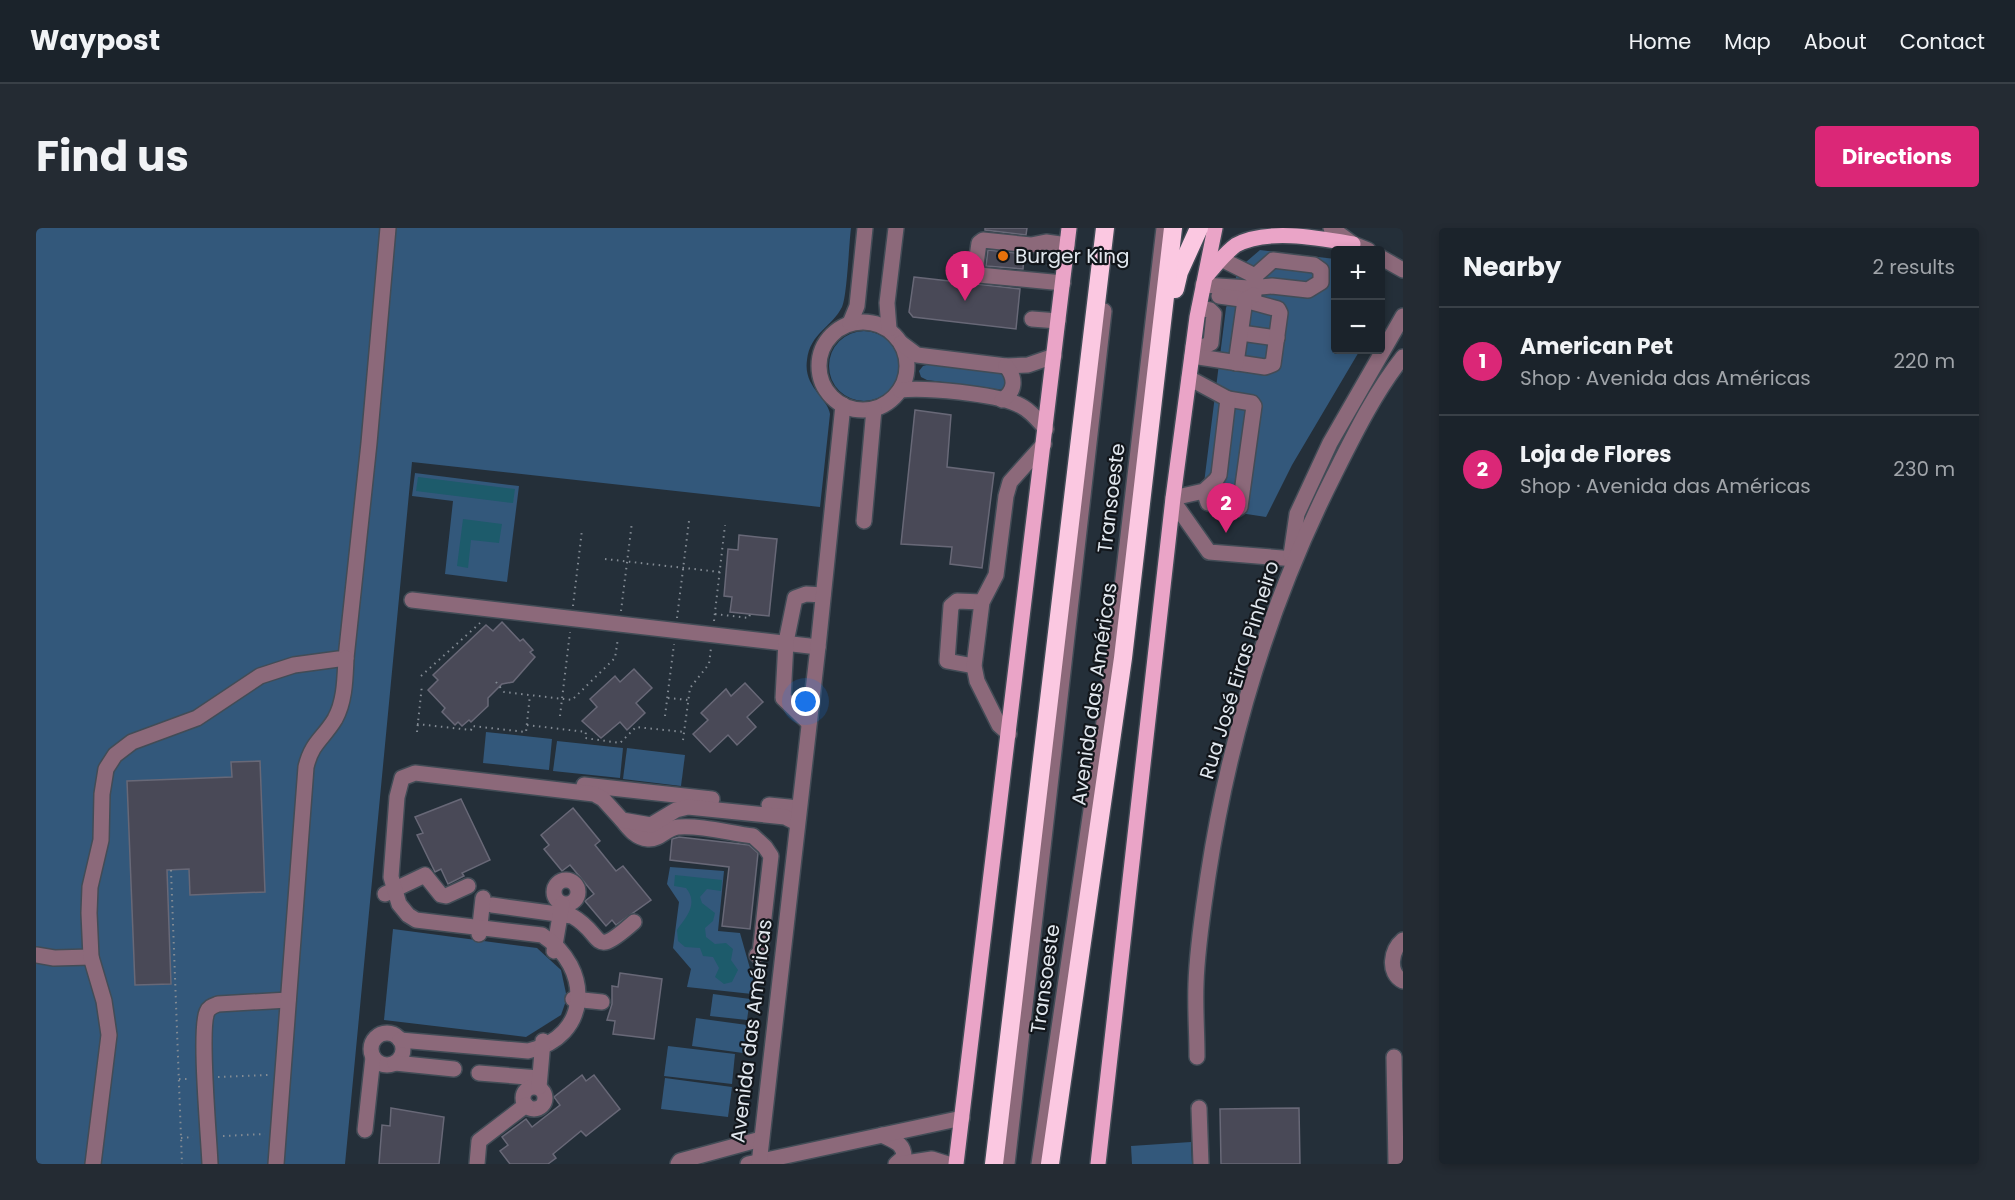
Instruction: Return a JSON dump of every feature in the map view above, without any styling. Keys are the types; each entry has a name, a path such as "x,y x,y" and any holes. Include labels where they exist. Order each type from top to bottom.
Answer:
{"highway":[{"path":"994,1164 1105,228"},
{"name":"Avenida das Américas","path":"1048,1163 1123,658 1173,228"},
{"path":"1159,354 1169,324 1179,272 1199,228"}],"main road":[{"path":"956,1164 1069,228"},
{"path":"1098,1164 1173,499 1192,352 1215,228"},
{"path":"1202,291 1221,259 1245,240 1271,234 1296,235 1353,244"}],"street":[{"path":"276,1164 306,767 310,750 335,719 342,700 369,443 388,228"},
{"path":"850,323 857,306 865,228"},
{"path":"889,329 887,303 896,228"},
{"name":"Transoeste","path":"1007,1164 1113,228"},
{"name":"Transoeste","path":"1048,1163 1115,647 1164,228"},
{"path":"1331,228 1358,246"},
{"path":"1063,283 979,275 975,271 978,243 983,240 1031,245 1046,242 1067,245"},
{"path":"1202,291 1272,286 1308,290 1321,282 1321,270 1314,265 1273,260 1258,276 1254,276 1221,259"},
{"path":"1385,260 1403,270"},
{"path":"1192,352 1236,363 1270,366 1277,338 1280,313 1278,309 1202,291"},
{"path":"1245,300 1261,294 1284,297"},
{"path":"1236,363 1245,300"},
{"path":"1228,399 1219,475 1204,491 1173,499 1209,552 1292,558 1297,514 1330,443 1403,316"},
{"path":"1032,319 1059,321"},
{"path":"901,343 908,367 900,390 884,405 874,409 853,409 831,396 823,384 819,370 820,356 825,343 835,332 850,323 875,323 889,329 901,343 917,355 1006,366 1028,364 1054,356"},
{"path":"1241,333 1277,338"},
{"name":"Rua José Eiras Pinheiro","path":"1197,1057 1196,982 1216,828 1235,741 1292,558 1389,374 1403,357"},
{"path":"1002,400 1009,395 1013,387 1013,375 1006,366"},
{"path":"1189,378 1228,399 1252,403 1254,406 1240,507 1237,509 1212,505 1208,503 1204,491"},
{"path":"900,390 918,388 1017,404 1031,413 1045,436 1010,482 1006,496 996,575 982,602 974,666 977,681 999,725 1009,734"},
{"name":"Avenida das Américas","path":"755,1163 761,1139 818,647 843,405"},
{"path":"864,521 874,409"},
{"path":"809,723 783,699 786,642 795,598 806,594 823,595"},
{"path":"412,600 818,647"},
{"path":"974,666 947,661 951,606 957,601 982,602"},
{"path":"93,1164 109,1035 104,1001 91,957 90,887 101,840 102,794 106,769 115,755 132,742 197,718 260,676 294,665 346,658"},
{"path":"365,1130 373,1041 393,1036 535,1047 559,1029 576,999 566,966 548,943 479,930 412,925 392,909 390,892 393,786 399,774 416,766 596,787 798,816"},
{"path":"390,892 397,797 402,778 415,773 594,794 603,799 635,834 650,839 656,839 674,827 686,827 753,836 765,847 771,856 760,952 757,955"},
{"path":"596,787 623,811 640,815 660,815 682,802 691,802 798,816"},
{"path":"622,820 651,825 676,810 690,807 784,817 798,816"},
{"path":"686,827 690,807"},
{"path":"390,892 425,875 441,895 446,896 468,886"},
{"path":"479,930 487,901 556,907 580,921 590,935 603,943 611,943 634,922"},
{"path":"548,943 556,907"},
{"path":"1403,940 1397,945 1393,971 1396,978 1403,981"},
{"path":"36,955 54,958 91,957"},
{"path":"576,999 602,1002"},
{"path":"210,1164 204,1037 206,1012 210,1007 218,1004 288,1000"},
{"path":"393,1036 403,1050 395,1063"},
{"path":"477,1164 479,1141 525,1100 534,1081 535,1047"},
{"path":"373,1057 386,1065 395,1063 454,1069"},
{"path":"1394,1058 1396,1164"},
{"path":"479,1073 534,1081 544,1092 544,1103 536,1109 525,1100"},
{"path":"1199,1108 1201,1164"},
{"path":"755,1163 962,1118"},
{"path":"882,1135 900,1144 904,1150 904,1157 897,1164"},
{"path":"678,1164 680,1161 761,1139"},
{"path":"897,1164 932,1159 948,1164"}],"path":[{"path":"1032,263 1042,264"},
{"path":"496,682 504,692 572,700 615,658 632,522"},
{"path":"605,558 720,572"},
{"path":"421,676 480,623 482,608"},
{"path":"715,615 749,618 750,614"},
{"path":"417,732 422,685"},
{"path":"417,724 471,730 472,726 526,732 530,695"},
{"path":"668,698 688,700"},
{"path":"527,725 586,732 585,738 620,743 636,727 684,732"},
{"path":"171,870 182,1164"},
{"path":"179,1079 283,1075"},
{"path":"181,1138 278,1133"}],"shaded area":[{"path":"36,228 851,228 847,282 842,307 812,343 807,360 809,378 830,414 820,507 412,462 345,1164 36,1164"},
{"path":"1260,250 1331,259 1331,354 1358,354 1292,465 1266,517 1201,507 1226,308 1239,268"},
{"path":"864,331 877,334 889,341 896,353 899,366 896,379 889,391 877,398 864,401 851,398 839,391 832,379 829,366 832,353 839,341 851,334"},
{"path":"930,364 1004,373 1010,383 1003,390 927,380 921,377 919,371 923,366"},
{"path":"415,473 519,486 507,582 445,574 453,501 412,496"},
{"path":"418,477 515,489 513,503 416,491"},
{"path":"463,519 502,524 499,543 471,540 468,568 457,566"},
{"path":"486,732 552,739 549,770 483,763"},
{"path":"557,741 623,748 620,778 553,771"},
{"path":"627,748 685,755 681,786 623,779"},
{"path":"670,867 724,871 718,931 740,933 753,979 752,994 687,987 691,969 673,948 679,902 667,884"},
{"path":"675,875 722,880 721,891 707,889 700,897 702,903 715,913 713,921 705,928 706,937 715,944 726,943 733,949 731,960 738,970 732,982 724,984 715,977 719,968 713,957 703,956 700,948 685,947 678,941 677,930 690,910 691,899 686,888 674,886"},
{"path":"393,929 537,948 561,970 567,998 561,1015 526,1037 384,1020"},
{"path":"713,994 750,999 747,1020 710,1016"},
{"path":"696,1018 747,1025 743,1053 692,1046"},
{"path":"668,1046 735,1054 732,1084 664,1076"},
{"path":"665,1078 732,1087 728,1117 661,1109"},
{"path":"1191,1142 1192,1164 1132,1164 1131,1146"}],"building":[{"path":"985,228 1027,228 1026,235 985,230"},
{"path":"988,250 1024,254 1023,269 986,266"},
{"path":"914,277 1020,289 1016,329 913,317 909,312"},
{"path":"915,410 951,415 947,467 994,473 982,568 950,564 952,547 901,544"},
{"path":"739,535 777,539 769,616 730,612 732,597 724,596 728,549 738,550"},
{"path":"502,622 520,641 523,639 533,650 530,652 535,657 513,682 502,684 488,698 488,706 471,722 469,720 462,726 458,722 455,725 442,712 445,708 428,690 438,680 433,675 486,625 493,631"},
{"path":"634,669 652,688 636,703 645,713 627,730 620,722 601,738 582,721 597,707 590,699 615,676 620,682"},
{"path":"745,683 763,702 747,717 756,727 737,745 728,735 710,752 693,734 708,720 701,713 726,689 731,696"},
{"path":"260,761 265,892 190,895 189,869 167,870 171,984 135,985 127,781 232,777 231,762"},
{"path":"461,799 490,860 462,873 464,876 448,884 441,869 435,872 417,835 423,833 415,817"},
{"path":"573,808 600,841 595,845 616,871 623,866 651,900 616,925 612,920 606,926 585,901 594,894 570,865 562,871 544,849 549,845 541,835"},
{"path":"679,837 749,845 758,853 750,929 722,926 729,867 670,860 672,839"},
{"path":"620,973 662,979 654,1039 613,1034 615,1021 607,1020 612,1004 612,986 618,987"},
{"path":"582,1075 586,1081 594,1075 620,1109 586,1136 581,1131 553,1154 556,1158 548,1164 510,1164 500,1151 508,1145 502,1137 526,1119 532,1127 560,1105 554,1097"},
{"path":"391,1108 444,1117 439,1164 379,1164 382,1125 390,1126"},
{"path":"1299,1108 1300,1164 1221,1164 1220,1109"}],"place":[{"name":"Burger King","path":"1003,256"},
{"name":"American Pet","path":"965,301"},
{"name":"Loja de Flores","path":"1226,533"}]}
